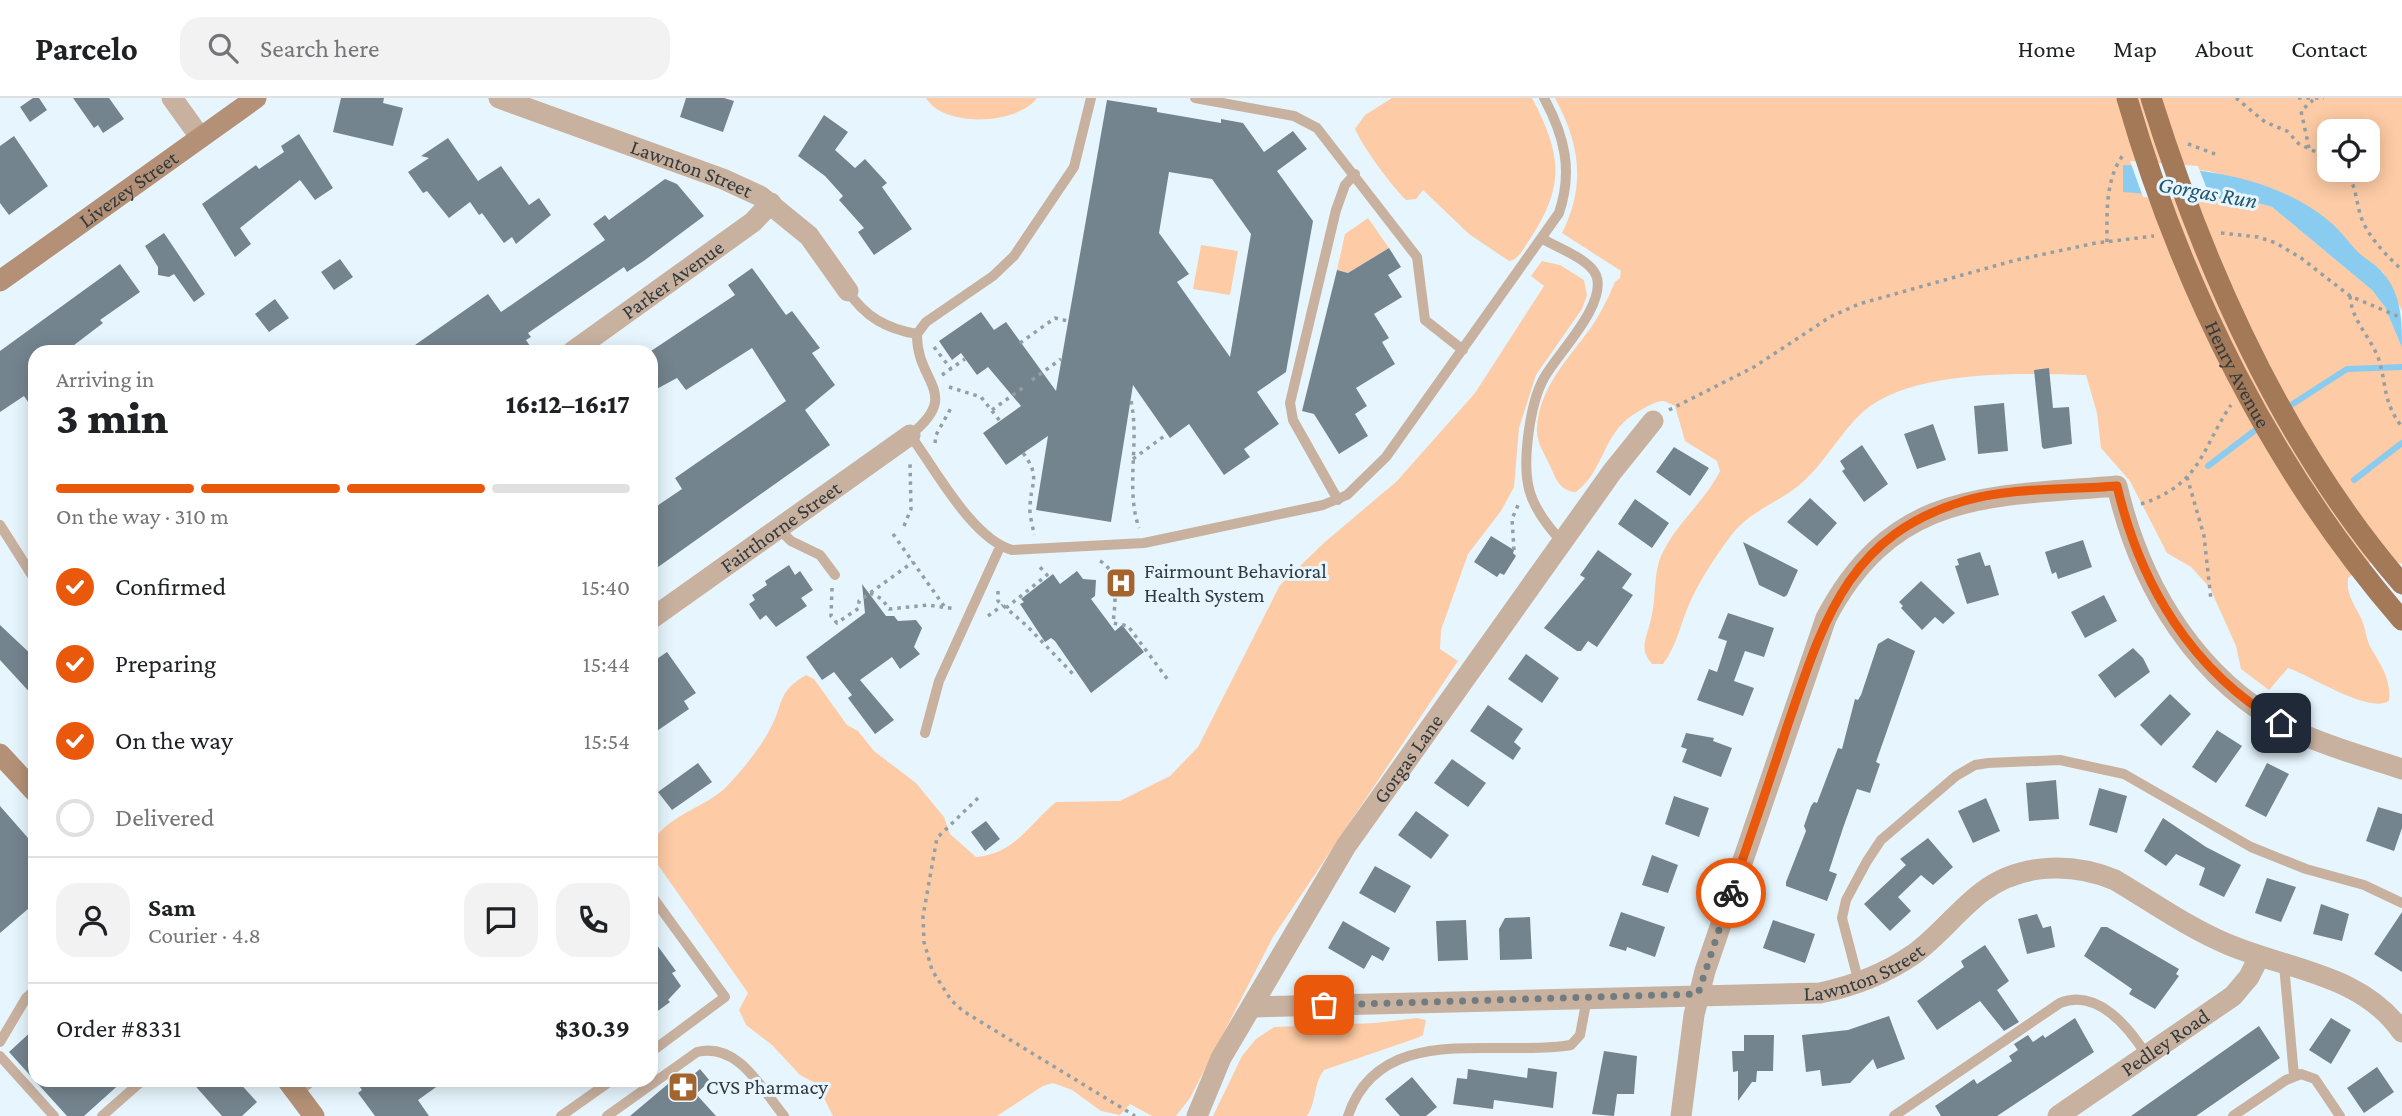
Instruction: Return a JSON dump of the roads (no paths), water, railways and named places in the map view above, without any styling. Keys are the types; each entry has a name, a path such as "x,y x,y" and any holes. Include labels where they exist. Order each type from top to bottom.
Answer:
{"main road":[{"name":"Henry Avenue","path":"2127,98 2173,235 2224,348 2306,491 2364,574 2402,621"},
{"name":"Henry Avenue","path":"2151,98 2182,192 2228,302 2252,351 2299,437 2333,491 2402,584"}],"street":[{"path":"172,98 200,137"},
{"name":"Livezey Street","path":"0,281 256,98"},
{"name":"Lawnton Street","path":"499,98 723,178 771,203 809,236 848,291"},
{"name":"Parker Avenue","path":"582,345 753,222 771,203"},
{"name":"Gorgas Lane","path":"1197,1116 1221,1058 1346,846 1612,472 1653,421"},
{"name":"Fairthorne Street","path":"658,614 910,435"},
{"path":"1681,1116 1698,994 1816,643 1826,618 1851,575 1868,556 1911,523 1966,501 2117,486 2133,546 2160,603 2176,628 2220,678 2267,715 2294,731 2324,744 2402,769"},
{"path":"0,754 28,777"},
{"name":"Lawnton Street","path":"1252,1007 1820,993 1859,983 1915,953 1994,884 2026,872 2054,868 2082,869 2115,880 2194,928 2259,957 2355,989 2379,1006 2402,1032"},
{"name":"Pedley Road","path":"2058,1116 2233,996 2249,977 2259,957"},
{"path":"300,1087 314,1116"}],"lane":[{"path":"1091,98 1074,167 1014,256 993,276 926,322 917,334 936,405 931,417 910,435 972,519 1000,547 1037,551 1144,543 1270,518 1338,500 1370,476 1387,457 1544,239 1559,213 1568,166 1562,137 1544,98"},
{"path":"1195,98 1307,120 1327,137 1417,257 1425,320 1463,349"},
{"path":"1338,500 1297,429 1290,403 1336,210 1345,185 1355,174"},
{"path":"1544,239 1592,269 1598,284 1592,307 1544,378 1535,403 1529,444 1530,491 1548,527 1563,543"},
{"path":"848,291 860,308 887,327 917,334"},
{"path":"0,525 28,569"},
{"path":"779,529 791,541 820,555 831,578"},
{"path":"925,733 940,681 1000,547"},
{"path":"1859,983 1842,918 1846,900 1867,861 1881,840 1956,776 1975,765 1988,763 2060,760 2124,774 2251,847 2306,869 2364,886 2402,903"},
{"path":"658,905 724,997 658,1047"},
{"path":"2284,965 2294,1076"},
{"path":"0,1042 28,996"},
{"path":"1348,1116 1366,1083 1376,1071 1394,1060 1437,1050 1572,1045 1580,1035 1587,998"},
{"path":"1894,1116 2060,1003 2075,998 2093,1003 2123,1023 2147,1056"},
{"path":"658,1080 697,1052 723,1050 733,1055 784,1116"},
{"path":"0,1056 54,1116"},
{"path":"2233,1116 2301,1074 2315,1079 2340,1116"},
{"path":"102,1116 135,1087"},
{"path":"561,1116 602,1087"},
{"path":"607,1116 648,1087"}],"water":[{"name":"Gorgas Run","path":"2123,165 2177,168 2231,176 2258,183 2308,206 2333,225 2389,281 2400,309 2402,348 2385,307 2372,290 2272,207 2254,202 2123,192"}],"waterway":[{"path":"2285,409 2347,369 2402,367"},
{"path":"2208,466 2262,425"},
{"path":"2354,480 2402,443"}],"place":[{"name":"Fairmount Behavioral Health System","path":"1121,583"},
{"name":"CVS Pharmacy","path":"683,1087"}]}
